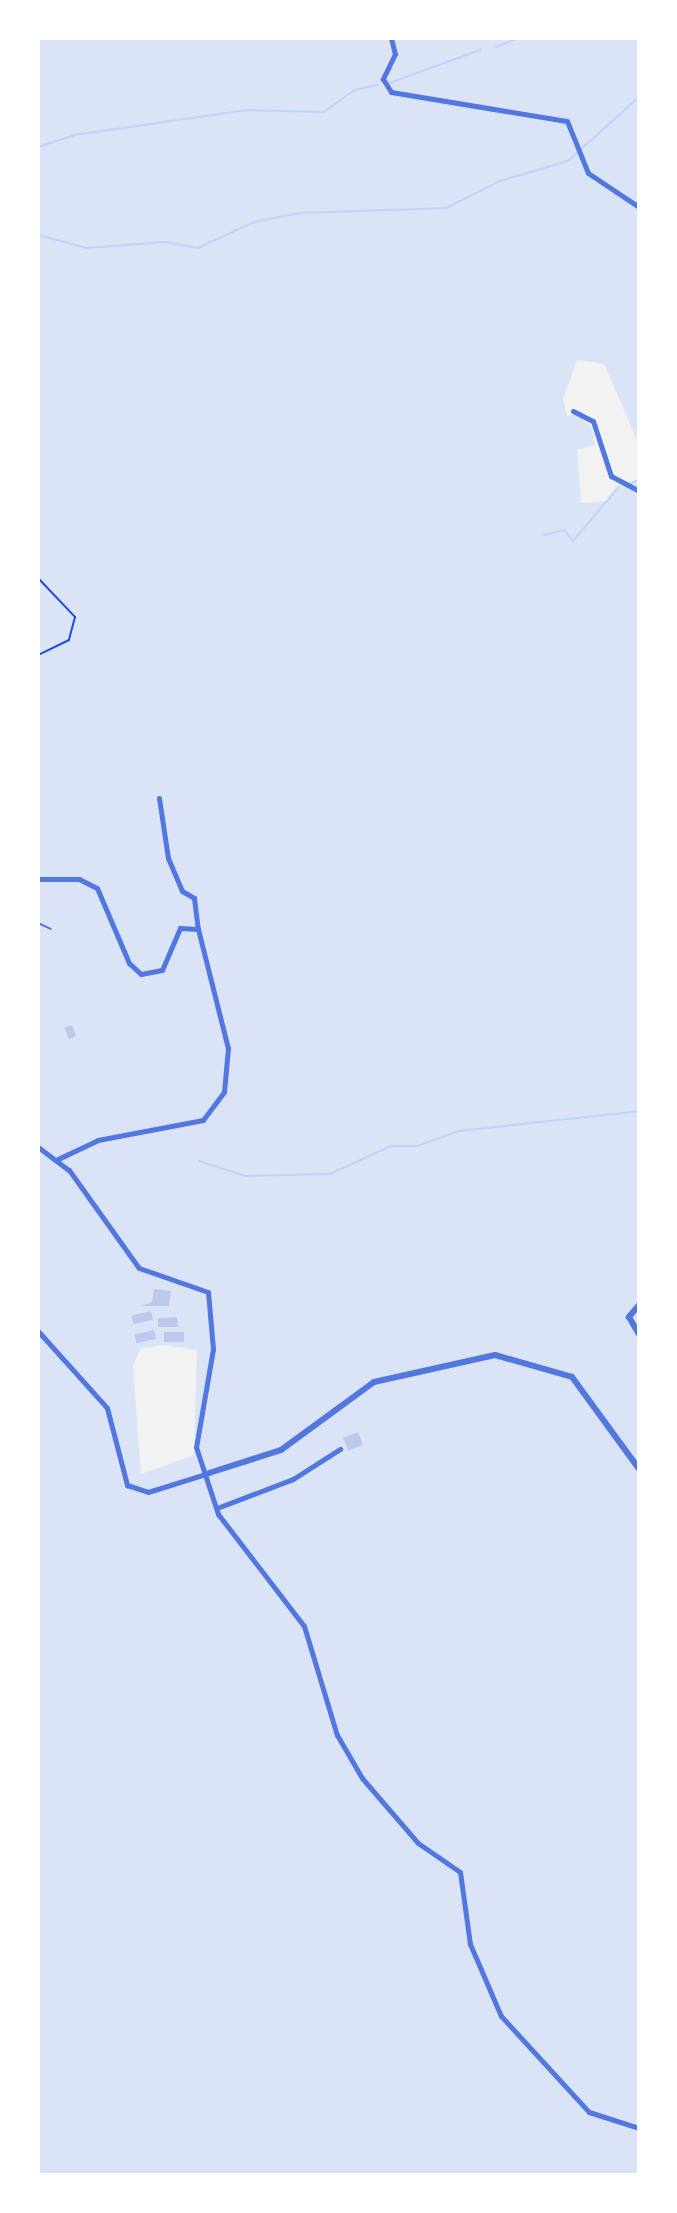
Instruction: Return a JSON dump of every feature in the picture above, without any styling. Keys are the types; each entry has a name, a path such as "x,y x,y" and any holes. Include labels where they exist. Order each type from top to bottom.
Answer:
{"street":[{"path":"391,38 395,54 383,79 391,92 567,121 581,158 594,179 639,207"},
{"path":"573,411 593,421 611,476 639,491"},
{"path":"58,1159 98,1140 191,1125 219,1104 228,1048 198,929 194,898 182,891 168,858 159,798"},
{"path":"38,879 79,879 97,888 129,963 141,974 162,970 180,928 198,929"},
{"path":"38,1147 58,1159 132,1262 212,1298 213,1349 196,1447 209,1473 217,1508 304,1626 337,1735 362,1778 418,1843 460,1872 470,1944 493,2003 515,2033 589,2112 639,2128"},
{"path":"639,1305 629,1313 639,1334"},
{"path":"38,1331 107,1408 127,1485 148,1492 281,1450 380,1380 418,1377 483,1356 513,1357 572,1377 639,1469"},
{"path":"217,1508 293,1479 340,1449"}],"lane":[{"path":"38,923 51,929"}],"path":[{"path":"38,578 75,617 69,640 38,655"}],"shaded area":[{"path":"38,38 639,38 639,445 604,364 577,360 563,399 567,416 576,414 592,427 595,445 577,450 581,503 606,501 616,486 639,481 639,2175 38,2175","holes":["164,1345 197,1350 194,1455 141,1474 133,1365 141,1349"]}],"building":[{"path":"72,1025 76,1036 69,1039 64,1028"},
{"path":"154,1289 171,1291 169,1306 141,1306 152,1302"},
{"path":"151,1311 153,1320 134,1324 132,1315"},
{"path":"177,1317 178,1327 158,1327 158,1318"},
{"path":"154,1330 156,1339 137,1343 135,1334"},
{"path":"164,1332 184,1332 184,1342 164,1342"},
{"path":"358,1432 363,1445 348,1451 343,1438"}],"waterway":[{"path":"496,47 519,38"},
{"path":"389,83 480,50"},
{"path":"38,147 74,135 247,110 324,112 354,90 378,85"},
{"path":"38,235 87,248 165,242 198,248 254,222 300,213 446,208 500,181 568,161 639,97"},
{"path":"630,483 639,480"},
{"path":"544,535 564,530 573,541 618,488"},
{"path":"199,1161 245,1176 330,1174 391,1146 417,1146 459,1131 639,1111"}]}
